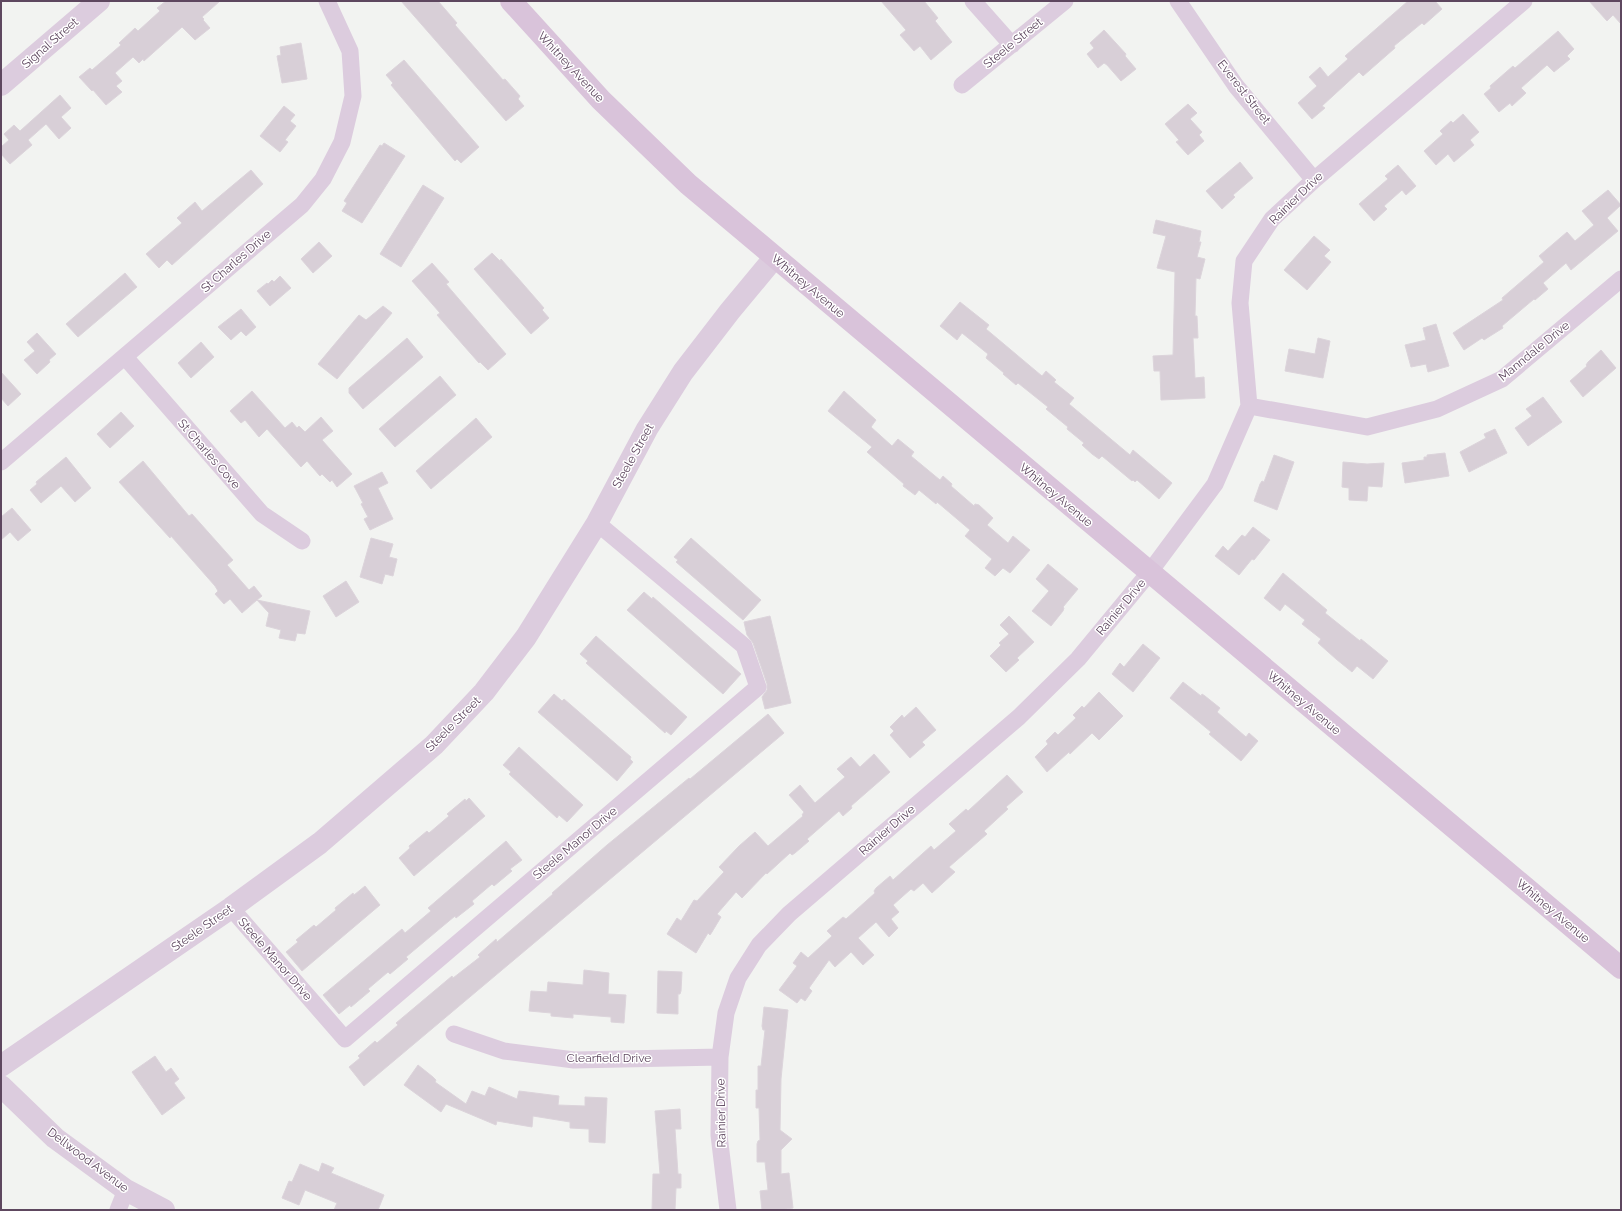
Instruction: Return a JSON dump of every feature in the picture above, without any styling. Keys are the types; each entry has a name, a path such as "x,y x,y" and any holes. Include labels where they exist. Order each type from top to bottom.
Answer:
{"main road":[{"name":"Whitney Avenue","path":"511,1 601,100 688,184 774,258 1621,968"}],"street":[{"name":"Signal Street","path":"1,85 99,1"},
{"name":"St Charles Drive","path":"1,462 302,205 323,179 342,142 353,96 350,51 327,1"},
{"path":"973,1 1012,45"},
{"name":"Steele Street","path":"962,86 1065,1"},
{"name":"Everest Street","path":"1178,1 1236,86 1314,180"},
{"name":"Rainier Drive","path":"728,1210 719,1135 720,1057 726,1013 738,978 759,945 789,914 1019,717 1078,659 1149,573 1215,484 1249,406 1240,303 1244,261 1272,220 1314,180 1524,1"},
{"name":"Steele Street","path":"1,1066 231,908 320,843 434,745 447,732 484,692 526,637 597,523 647,429 683,372 730,311 774,258"},
{"name":"Manndale Drive","path":"1249,406 1367,427 1437,409 1502,379 1619,284"},
{"name":"St Charles Cove","path":"125,357 262,514 302,541"},
{"name":"Steele Manor Drive","path":"231,908 345,1039 758,687 744,646 597,523"},
{"name":"Clearfield Drive","path":"454,1034 504,1051 574,1060 720,1057"},
{"name":"Dellwood Avenue","path":"1,1086 55,1138 126,1190 164,1210"},
{"path":"118,1210 126,1190"}],"building":[{"path":"166,1 220,1 202,17 210,28 195,40 182,27 144,61 143,59 139,63 133,57 115,73 122,81 116,86 122,92 106,105 79,77 90,68 92,70 121,45 119,43 135,28 138,31 160,11 157,8"},
{"path":"401,1 438,1 457,23 455,25 503,80 505,79 520,96 518,99 524,106 506,121"},
{"path":"881,1 924,1 938,18 935,21 952,42 931,60 920,46 914,51 900,35 906,30"},
{"path":"1408,1 1435,1 1442,9 1424,25 1422,23 1394,46 1395,48 1363,76 1359,72 1322,106 1325,108 1312,119 1298,103 1317,86 1309,77 1320,67 1328,77 1348,59 1345,56"},
{"path":"1589,1 1621,1 1621,24 1613,15 1607,21"},
{"path":"1104,30 1126,54 1125,56 1136,69 1121,81 1104,63 1098,68 1087,54 1094,48 1090,43"},
{"path":"1558,31 1574,49 1567,56 1570,59 1554,72 1547,65 1521,88 1526,93 1512,106 1510,103 1499,112 1484,94 1491,88 1490,86 1513,66 1515,68"},
{"path":"301,43 307,79 282,83 277,56 281,55 280,47"},
{"path":"404,60 479,147 461,163 457,159 455,161 391,85 393,83 386,75"},
{"path":"60,95 71,108 61,117 71,128 59,139 46,124 28,140 32,145 10,164 1,154 1,147 9,140 4,134 14,125 20,131"},
{"path":"1188,104 1197,113 1190,119 1202,132 1199,135 1204,141 1188,155 1176,142 1179,140 1165,124"},
{"path":"284,106 295,115 290,121 296,126 285,140 288,142 280,152 260,136"},
{"path":"1463,114 1479,132 1470,140 1474,145 1454,162 1448,154 1436,165 1424,151 1443,134 1440,131 1451,121 1453,123"},
{"path":"384,143 405,156 362,223 342,211 347,203 344,201 380,145 382,146"},
{"path":"1240,162 1253,178 1233,195 1235,197 1222,209 1206,191"},
{"path":"1398,165 1416,186 1406,195 1402,190 1384,206 1387,209 1374,221 1359,204 1388,179 1385,176"},
{"path":"251,170 263,184 172,265 167,260 159,268 146,254 182,223 177,218 195,202 202,211"},
{"path":"423,185 444,198 401,267 380,254"},
{"path":"1608,190 1621,205 1607,218 1618,231 1571,270 1566,263 1543,283 1548,289 1502,326 1503,328 1484,340 1482,338 1464,350 1453,333 1503,300 1502,298 1544,262 1539,256 1567,232 1575,241 1594,225 1582,211"},
{"path":"1156,220 1201,231 1199,242 1201,242 1197,257 1205,259 1200,279 1196,278 1195,316 1197,316 1198,338 1193,338 1195,378 1204,377 1205,398 1161,400 1160,371 1154,371 1153,356 1173,355 1175,272 1157,268 1166,236 1153,233"},
{"path":"1314,236 1330,250 1324,256 1331,262 1307,290 1284,270"},
{"path":"319,242 332,256 313,273 301,259"},
{"path":"492,253 500,261 501,259 517,277 544,308 542,310 549,318 531,334 474,269"},
{"path":"432,263 449,282 446,284 506,354 488,370 480,362 479,363 437,315 440,313 412,281"},
{"path":"125,273 137,287 78,337 66,324"},
{"path":"280,276 291,288 270,306 257,291 272,280 274,282"},
{"path":"960,302 989,325 986,329 1042,376 1046,371 1056,380 1054,382 1074,398 1069,404 1130,455 1133,450 1172,483 1159,499 1137,480 1135,482 1133,480 1132,481 1102,456 1099,459 1092,454 1082,445 1084,443 1067,429 1068,427 1046,409 1048,407 1018,383 1016,385 1003,374 1004,373 986,358 988,354 962,333 957,340 940,326"},
{"path":"383,306 392,313 337,379 318,364 359,315 366,320"},
{"path":"241,309 256,327 246,336 241,331 231,340 218,327"},
{"path":"1436,324 1449,366 1428,372 1426,364 1411,367 1405,345 1426,340 1423,328"},
{"path":"37,333 56,354 37,374 24,360 35,351 27,342"},
{"path":"407,338 423,357 363,409 349,393 349,388"},
{"path":"1318,338 1330,341 1323,378 1285,371 1289,349 1315,354"},
{"path":"201,342 214,357 191,378 178,363"},
{"path":"1601,350 1616,368 1583,397 1570,381 1587,366 1586,365 1588,362"},
{"path":"1,372 21,394 8,406 1,398"},
{"path":"440,376 456,395 395,447 379,429"},
{"path":"252,391 285,428 292,422 297,428 299,426 305,432 321,417 333,431 322,440 352,474 337,487 332,480 330,482 322,474 320,476 307,461 301,467 267,429 259,437 245,420 241,423 230,411"},
{"path":"844,391 876,420 871,427 892,446 898,439 914,452 911,456 940,480 943,476 952,484 951,486 974,506 975,504 979,505 993,518 987,525 1008,543 1013,536 1030,550 1010,573 1003,568 995,576 985,568 992,559 965,536 970,530 937,502 936,504 919,490 915,495 903,486 904,484 867,452 872,447 828,411"},
{"path":"1543,397 1562,422 1528,446 1515,428 1532,416 1526,409"},
{"path":"121,412 134,426 110,448 97,434"},
{"path":"476,418 492,437 431,489 416,471"},
{"path":"1495,429 1507,453 1469,472 1460,452 1486,438 1484,434"},
{"path":"1445,453 1449,476 1405,483 1402,463 1424,460 1424,457 1427,457 1427,455"},
{"path":"1274,455 1294,462 1277,510 1254,501 1260,484 1262,481 1264,482"},
{"path":"66,457 91,488 75,502 61,486 41,503 30,490 37,484 36,482"},
{"path":"143,461 189,516 192,514 233,560 227,565 249,590 254,586 262,596 242,613 230,599 224,604 215,594 218,591 215,586 171,536 170,538 119,482"},
{"path":"1343,462 1367,464 1384,463 1382,487 1368,486 1367,501 1349,500 1349,488 1342,487"},
{"path":"382,472 388,483 378,488 393,519 370,530 364,519 368,517 361,504 363,503 354,486"},
{"path":"12,508 31,530 18,541 10,532 1,540 1,517"},
{"path":"1253,527 1270,540 1254,560 1252,559 1239,575 1215,556 1223,546 1228,551 1242,535 1245,537"},
{"path":"371,538 393,544 389,557 397,559 393,576 385,574 382,584 360,577"},
{"path":"691,538 761,600 743,620 676,562 678,560 674,557"},
{"path":"1048,564 1078,589 1063,607 1063,611 1051,626 1032,611 1049,591 1036,579"},
{"path":"1283,573 1327,610 1325,613 1388,661 1373,679 1357,666 1352,672 1336,659 1318,643 1321,639 1302,624 1305,620 1285,604 1280,611 1264,598"},
{"path":"346,581 359,602 336,617 323,596"},
{"path":"644,592 652,599 653,597 741,674 723,694 627,610"},
{"path":"257,600 310,611 305,634 297,633 295,641 279,638 281,630 266,626 269,613"},
{"path":"770,616 791,703 765,709 762,697 767,690 767,684 753,643 747,635 744,622"},
{"path":"1009,616 1034,642 1017,658 1019,660 1006,672 990,656 1001,645 999,643 1009,634 1000,625"},
{"path":"596,636 687,717 671,735 666,731 665,733 586,663 588,661 580,654"},
{"path":"1143,644 1160,658 1133,692 1112,674 1120,663 1124,667"},
{"path":"1183,682 1220,708 1217,712 1246,737 1249,733 1258,741 1241,761 1209,734 1211,732 1170,698"},
{"path":"1099,692 1123,716 1099,740 1092,733 1070,754 1069,752 1047,772 1035,757 1048,744 1046,741 1055,732 1058,735 1076,718 1073,715 1082,706 1084,708"},
{"path":"554,694 562,701 564,699 631,757 630,759 633,762 617,781 538,712"},
{"path":"916,707 936,730 922,742 925,745 910,758 890,735 894,731 890,727 902,715 904,718"},
{"path":"768,714 784,733 364,1086 349,1067 360,1058 358,1056 375,1041 377,1043 398,1025 396,1023 452,976 453,978 480,957 478,955 496,939 497,942 607,845"},
{"path":"519,747 583,805 567,822 559,815 557,818 509,774 511,772 503,765"},
{"path":"874,754 890,772 851,806 852,808 843,816 839,811 807,839 809,841 795,853 792,855 790,853 767,874 766,873 742,898 736,892 717,914 721,917 710,935 708,933 696,953 667,934 677,918 681,921 694,900 697,901 724,872 719,867 755,832 768,846 803,816 802,815 804,812 789,795 800,785 815,803 845,777 837,769 851,757 860,767"},
{"path":"1007,775 1023,792 1006,807 1008,809 984,831 987,834 949,867 955,872 932,893 923,883 914,891 911,889 893,905 899,912 891,919 898,928 889,937 876,922 858,938 874,955 863,965 851,952 835,967 829,960 809,988 812,991 805,1001 801,998 797,1003 779,990 797,966 793,963 801,952 808,958 832,936 827,931 843,917 846,919 875,893 874,891 876,888 890,876 893,880 931,846 934,850 956,831 949,824 966,809 968,811"},
{"path":"469,798 485,816 414,876 399,858 410,848 409,846 427,831 429,833 449,816 447,814 465,799 466,801"},
{"path":"506,841 522,860 510,869 512,871 494,886 492,884 472,901 474,904 456,918 455,916 406,957 408,959 390,974 388,972 368,989 370,991 351,1007 350,1005 339,1014 323,995 402,929 405,933 431,911 428,908"},
{"path":"365,886 380,905 302,971 286,952 298,942 296,940 314,925 316,927 336,910 335,908 353,893 354,895"},
{"path":"584,970 609,973 608,994 626,995 624,1023 611,1022 611,1017 573,1014 573,1018 551,1016 551,1013 529,1011 531,991 547,992 548,982 583,985"},
{"path":"658,971 682,972 681,991 680,994 678,994 678,1014 657,1013"},
{"path":"764,1007 788,1010 781,1079 780,1130 792,1139 781,1150 781,1174 789,1173 793,1208 780,1210 762,1210 760,1191 768,1190 765,1162 757,1162 757,1144 760,1140 759,1108 756,1108 756,1090 758,1090 758,1066 761,1066 765,1030 763,1030 762,1026"},
{"path":"155,1056 166,1072 171,1068 179,1079 174,1083 185,1098 162,1115 132,1072"},
{"path":"418,1065 436,1080 435,1082 466,1104 472,1091 485,1096 489,1087 517,1099 519,1091 559,1096 558,1105 585,1106 585,1097 607,1098 605,1143 589,1142 589,1129 570,1128 570,1122 533,1116 532,1127 497,1121 496,1125 446,1104 441,1112 404,1085"},
{"path":"680,1109 681,1129 675,1129 678,1174 681,1174 681,1188 676,1188 675,1210 652,1210 653,1174 660,1174 655,1111"},
{"path":"322,1163 334,1168 331,1173 384,1195 378,1210 334,1210 337,1203 305,1190 299,1205 282,1198 289,1181 292,1182 300,1164 319,1172"}]}
